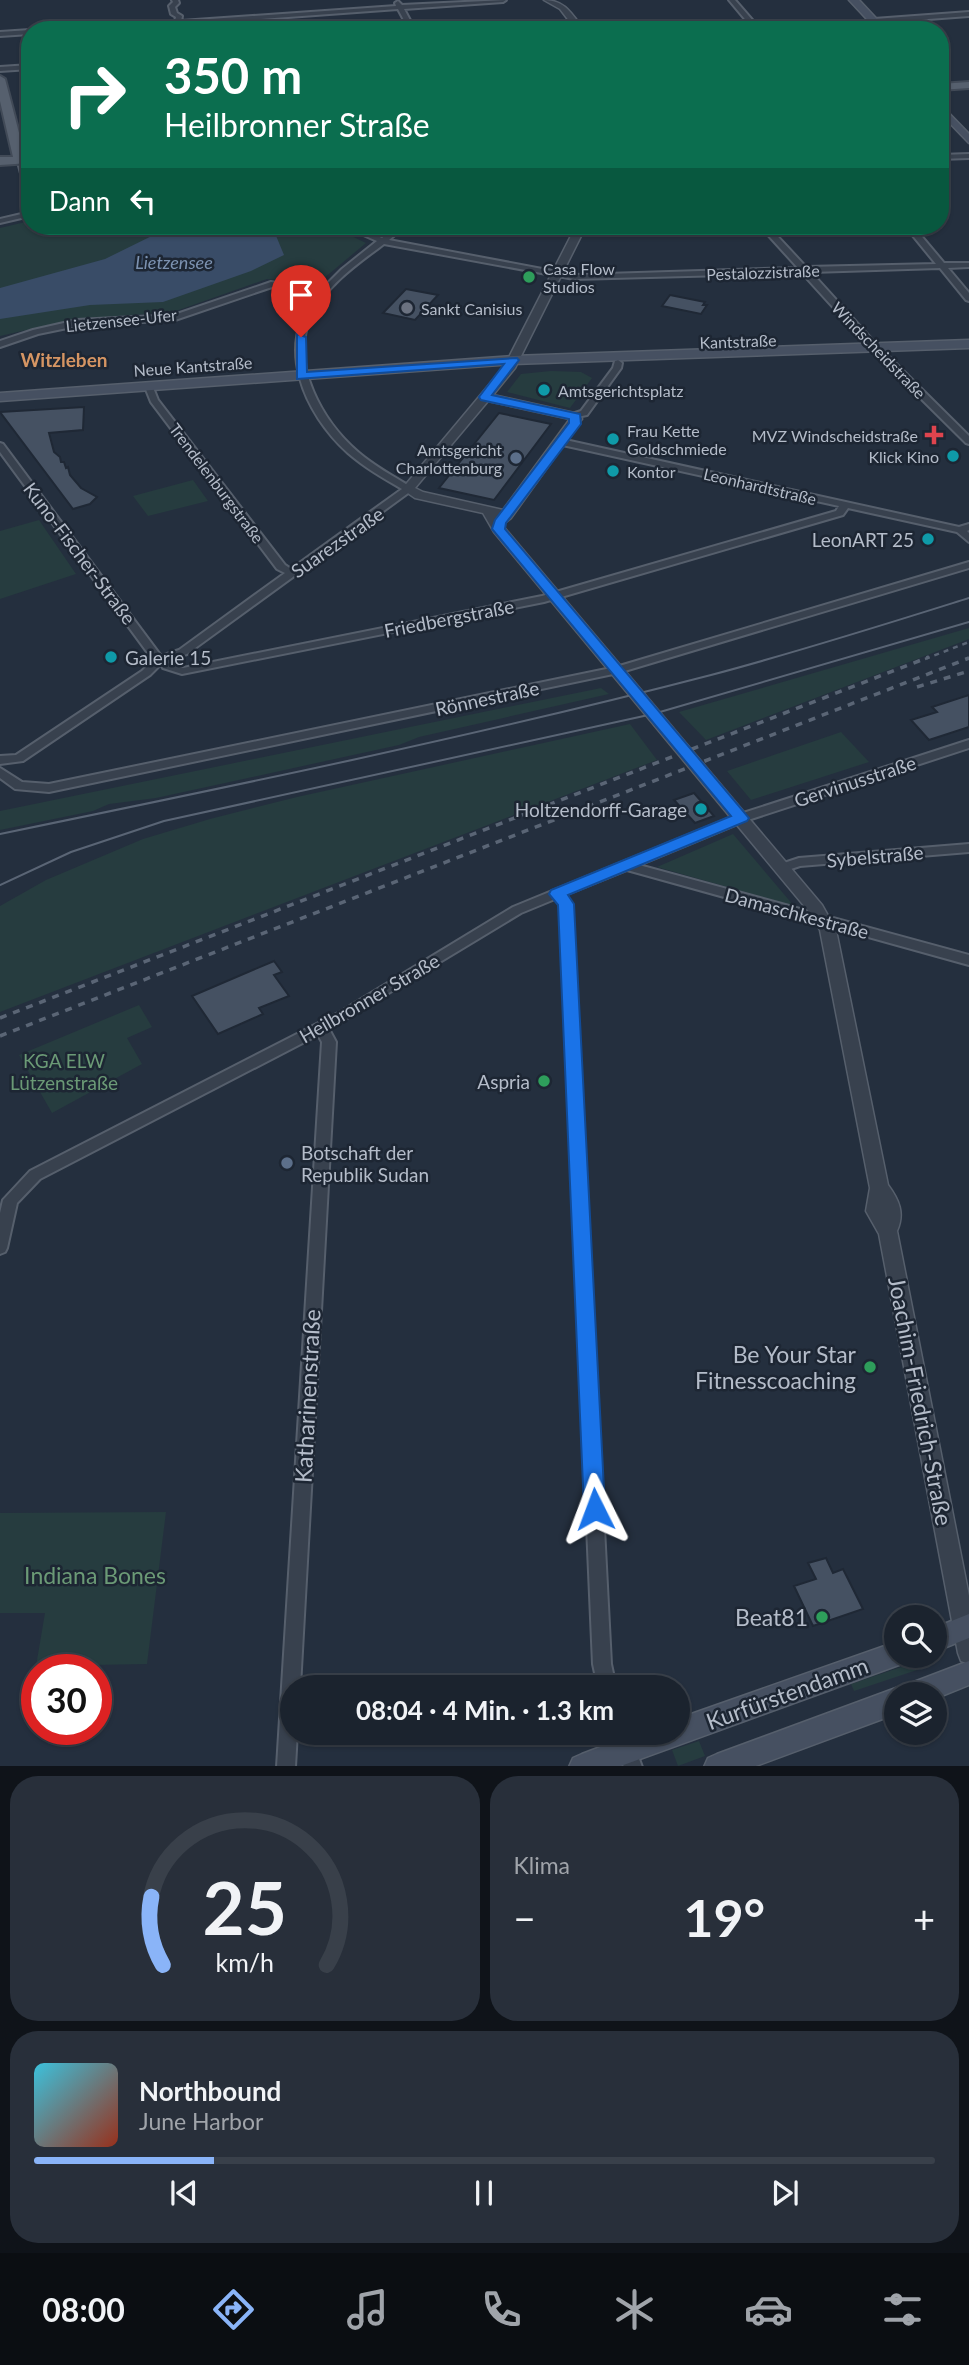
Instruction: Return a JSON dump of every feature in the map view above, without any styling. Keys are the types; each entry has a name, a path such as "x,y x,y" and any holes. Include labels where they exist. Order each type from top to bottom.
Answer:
{"main road":[{"path":"844,0 868,21"},
{"path":"854,0 869,21"},
{"path":"949,77 969,76"},
{"path":"0,79 3,107 21,148"},
{"path":"949,86 969,85"},
{"path":"949,104 969,126"},
{"path":"949,117 969,140"},
{"path":"0,152 21,155"},
{"path":"0,161 21,156"},
{"name":"Kantstraße","path":"511,364 618,363 969,344"},
{"name":"Kantstraße","path":"511,364 878,350 969,350"},
{"name":"Neue Kantstraße","path":"0,404 150,390 511,364"},
{"name":"Neue Kantstraße","path":"0,397 150,390"},
{"path":"947,1635 966,1627"},
{"name":"Kurfürstendamm","path":"690,1727 884,1658"},
{"path":"946,1682 969,1673"},
{"path":"717,1766 884,1705"},
{"name":"Kurfürstendamm","path":"582,1766 627,1750"}],"street":[{"path":"175,0 176,3 172,6 174,14 179,16 178,21"},
{"path":"397,0 408,21"},
{"path":"240,21 503,0"},
{"path":"548,0 558,5 575,21"},
{"path":"732,0 750,21"},
{"path":"558,5 572,2 575,21"},
{"path":"907,21 969,14"},
{"path":"2,34 21,33"},
{"path":"0,69 21,68"},
{"path":"949,157 969,156"},
{"path":"0,221 21,216"},
{"name":"Pestalozzistraße","path":"369,235 383,241 574,277 969,265"},
{"path":"390,235 323,293 312,307 301,337 302,379 324,419 348,447 408,489 419,495 507,515"},
{"name":"Suarezstraße","path":"0,760 19,758 146,673 183,652 408,489 511,364 577,235"},
{"name":"Windscheidstraße","path":"772,235 878,350 969,441"},
{"path":"917,235 969,298"},
{"name":"Lietzensee-Ufer","path":"0,344 36,332 77,323 175,317 271,284 323,293"},
{"path":"498,529 576,418 584,414 618,363"},
{"name":"Trendelenburgstraße","path":"150,390 281,568 293,574"},
{"path":"485,397 576,418"},
{"name":"Leonhardtstraße","path":"561,442 964,529"},
{"name":"Kuno-Fischer-Straße","path":"0,446 163,663"},
{"name":"Friedbergstraße","path":"163,663 182,671 555,596 840,513 845,505"},
{"name":"Joachim-Friedrich-Straße","path":"488,511 498,529 618,670 823,920 832,943 880,1188 873,1203 876,1219 888,1231 969,1653"},
{"path":"964,529 969,539"},
{"name":"Rönnestraße","path":"0,772 19,786 49,788 618,670 969,565"},
{"name":"Gervinusstraße","path":"741,818 969,744"},
{"name":"Heilbronner Straße","path":"10,1200 35,1175 321,1028 517,910 741,818"},
{"name":"Sybelstraße","path":"782,868 804,862 969,848"},
{"name":"Damaschkestraße","path":"625,865 969,960"},
{"path":"557,894 566,904 567,912 604,1675"},
{"name":"Katharinenstraße","path":"286,1766 330,1042 321,1028"},
{"path":"0,1248 10,1200"}],"green space":[{"path":"21,223 21,235 350,235 366,243 317,284 267,279 173,312 75,319 0,336 0,228"},
{"path":"581,372 592,378 570,408 507,392 521,374"},
{"path":"193,480 208,501 148,516 133,496"},
{"path":"39,520 76,574 0,599 0,531"},
{"path":"969,628 969,639 706,740 679,712"},
{"path":"601,688 609,694 419,737 399,745 156,798 109,804 93,811 0,830 0,811"},
{"path":"630,724 657,760 0,1012 0,906 46,880 143,839 210,819 297,797"},
{"path":"841,732 869,762 751,800 727,771"},
{"path":"733,834 794,906 657,867"},
{"name":"KGA ELW Lützenstraße","path":"139,1005 152,1027 127,1038 142,1064 52,1113 19,1055"},
{"name":"Indiana Bones","path":"166,1512 147,1664 112,1665 112,1654 38,1654 45,1613 0,1613 0,1513"},
{"path":"898,1668 923,1668 854,1691 851,1684"},
{"path":"699,1741 705,1756 678,1766 672,1750"}],"water":[{"name":"Lietzensee","path":"154,235 276,235 284,255 251,271 163,302 90,305 0,319 0,288 105,259"}],"building":[{"name":"Sankt Canisius","path":"406,289 438,295 415,320 383,313"},
{"path":"670,295 705,302 703,305 707,305 701,314 662,306"},
{"path":"84,407 83,430 49,433 54,452 66,468 68,467 70,475 81,488 97,497 90,504 73,509 0,412"},
{"name":"Amtsgericht Charlottenburg","path":"499,413 551,424 494,500 439,488"},
{"path":"969,695 969,727 929,740 911,720 937,712 932,707"},
{"name":"Holtzendorff-Garage","path":"694,793 714,816 695,823 674,800"},
{"path":"274,961 282,972 274,975 289,996 259,1008 263,1014 218,1034 192,996"},
{"path":"826,1558 833,1573 843,1569 863,1609 813,1626 794,1586 816,1579 808,1563"}],"tram line":[{"path":"0,834 534,719 776,657 969,598"},
{"path":"0,885 71,852 164,821 653,714 969,622"}],"railway":[{"path":"925,659 969,642"},
{"path":"0,1018 929,657"},
{"path":"0,1036 969,658 966,659"},
{"path":"917,687 969,671"}],"place":[{"name":"Casa Flow Studios","path":"529,277"},
{"name":"Sankt Canisius","path":"407,308"},
{"name":"Amtsgerichtsplatz","path":"544,390"},
{"name":"MVZ Windscheidstraße","path":"934,435"},
{"name":"Frau Kette Goldschmiede","path":"613,439"},
{"name":"Klick Kino","path":"953,456"},
{"name":"Amtsgericht Charlottenburg","path":"516,458"},
{"name":"Kontor","path":"613,471"},
{"name":"LeonART 25","path":"928,539"},
{"name":"Galerie 15","path":"111,657"},
{"name":"Holtzendorff-Garage","path":"701,809"},
{"name":"Aspria","path":"544,1081"},
{"name":"Botschaft der Republik Sudan","path":"287,1163"},
{"name":"Be Your Star Fitnesscoaching","path":"870,1367"},
{"name":"Beat81","path":"822,1617"}],"district":[{"name":"Witzleben","path":"64,359"}],"route":[{"path":"301,337 299,356 302,376 513,360 485,397 575,416 575,424 498,529 741,818 557,894 566,904 595,1509"}]}
